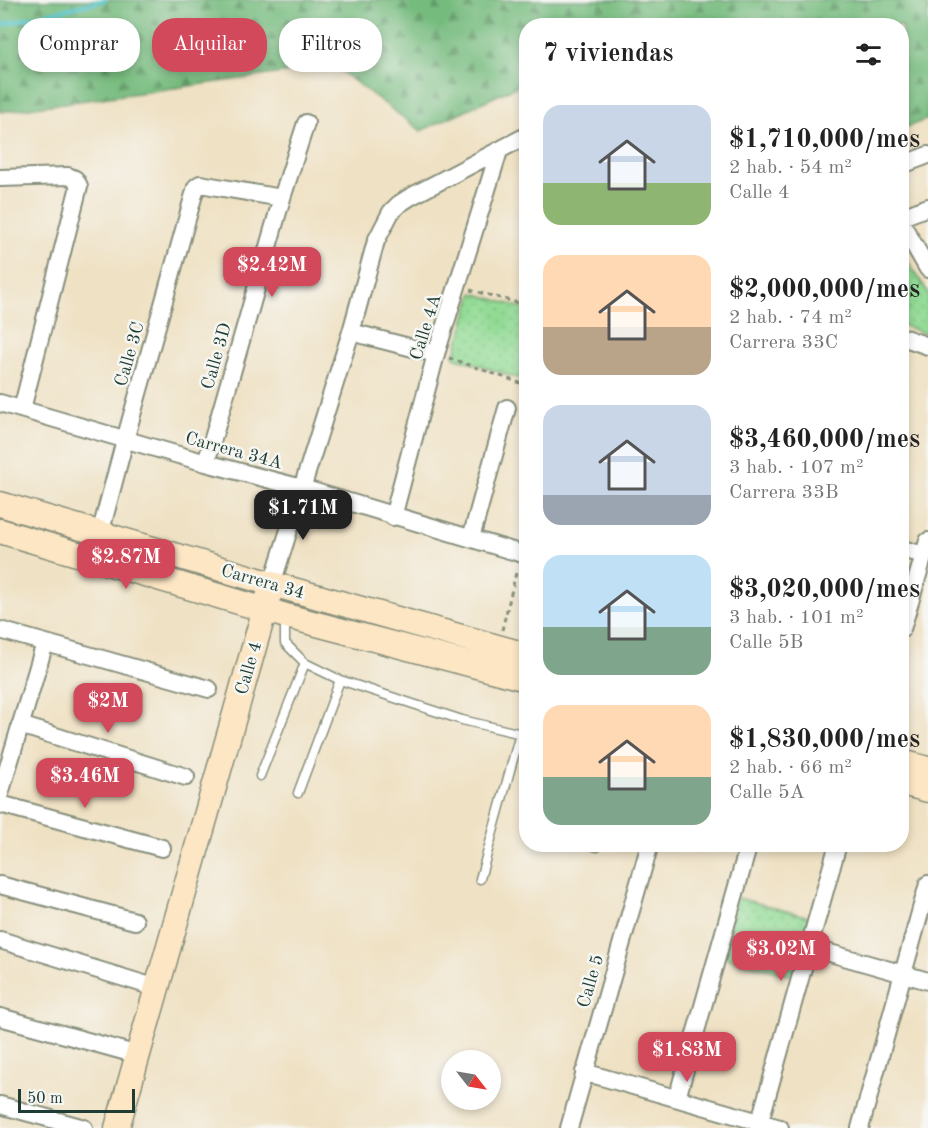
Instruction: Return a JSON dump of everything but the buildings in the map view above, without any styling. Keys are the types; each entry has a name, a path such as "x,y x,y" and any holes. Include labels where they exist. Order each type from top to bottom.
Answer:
{"street":[{"name":"Calle 3D","path":"206,463 282,198 306,123"},
{"path":"499,151 519,140"},
{"name":"Calle 4","path":"117,1128 157,988 275,612 272,584 351,332 376,241 391,212 399,204 499,151"},
{"name":"Calle 4A","path":"393,517 436,354 499,151"},
{"path":"909,162 928,155"},
{"path":"0,178 68,176 75,179 80,186 22,409"},
{"name":"Calle 3C","path":"100,534 198,185 282,198"},
{"path":"909,214 928,207"},
{"path":"909,236 928,269"},
{"path":"351,332 436,354"},
{"path":"909,339 928,346"},
{"name":"Carrera 34A","path":"0,403 206,463 303,488 393,517 519,552"},
{"path":"471,538 507,408"},
{"name":"Carrera 34","path":"0,504 272,584 519,653"},
{"name":"Carrera 34","path":"0,531 275,612 519,677"},
{"path":"909,549 926,548 909,605"},
{"path":"0,630 209,689"},
{"path":"0,794 45,643"},
{"path":"20,725 186,777"},
{"path":"909,764 928,769"},
{"path":"909,785 928,790"},
{"path":"0,804 162,848"},
{"name":"Calle 5","path":"569,1128 648,852"},
{"path":"677,1098 747,852"},
{"path":"759,1125 836,852"},
{"path":"860,1128 928,884"},
{"path":"0,885 135,921"},
{"path":"0,940 157,988"},
{"path":"809,947 928,981"},
{"path":"0,1017 138,1055"},
{"path":"584,1072 677,1098 759,1125 780,1128"},
{"path":"0,1105 84,1128"}],"lane":[{"path":"275,612 285,643 305,663 340,680 462,720 519,733"},
{"path":"260,776 305,663"},
{"path":"298,793 340,680"},
{"path":"480,879 519,747"}],"path":[{"path":"457,287 519,303"},
{"path":"436,354 519,383"},
{"path":"498,647 519,572"}],"green space":[{"path":"0,0 928,0 928,119 909,126 909,18 519,18 519,85 421,131 342,72 382,72 382,18 279,18 279,72 290,72 0,112"},
{"path":"909,264 928,292 928,335 909,328"},
{"path":"473,293 519,307 519,379 454,357"},
{"path":"738,898 809,917 793,976 722,957"}],"waterway":[{"path":"0,25 105,0"}]}
